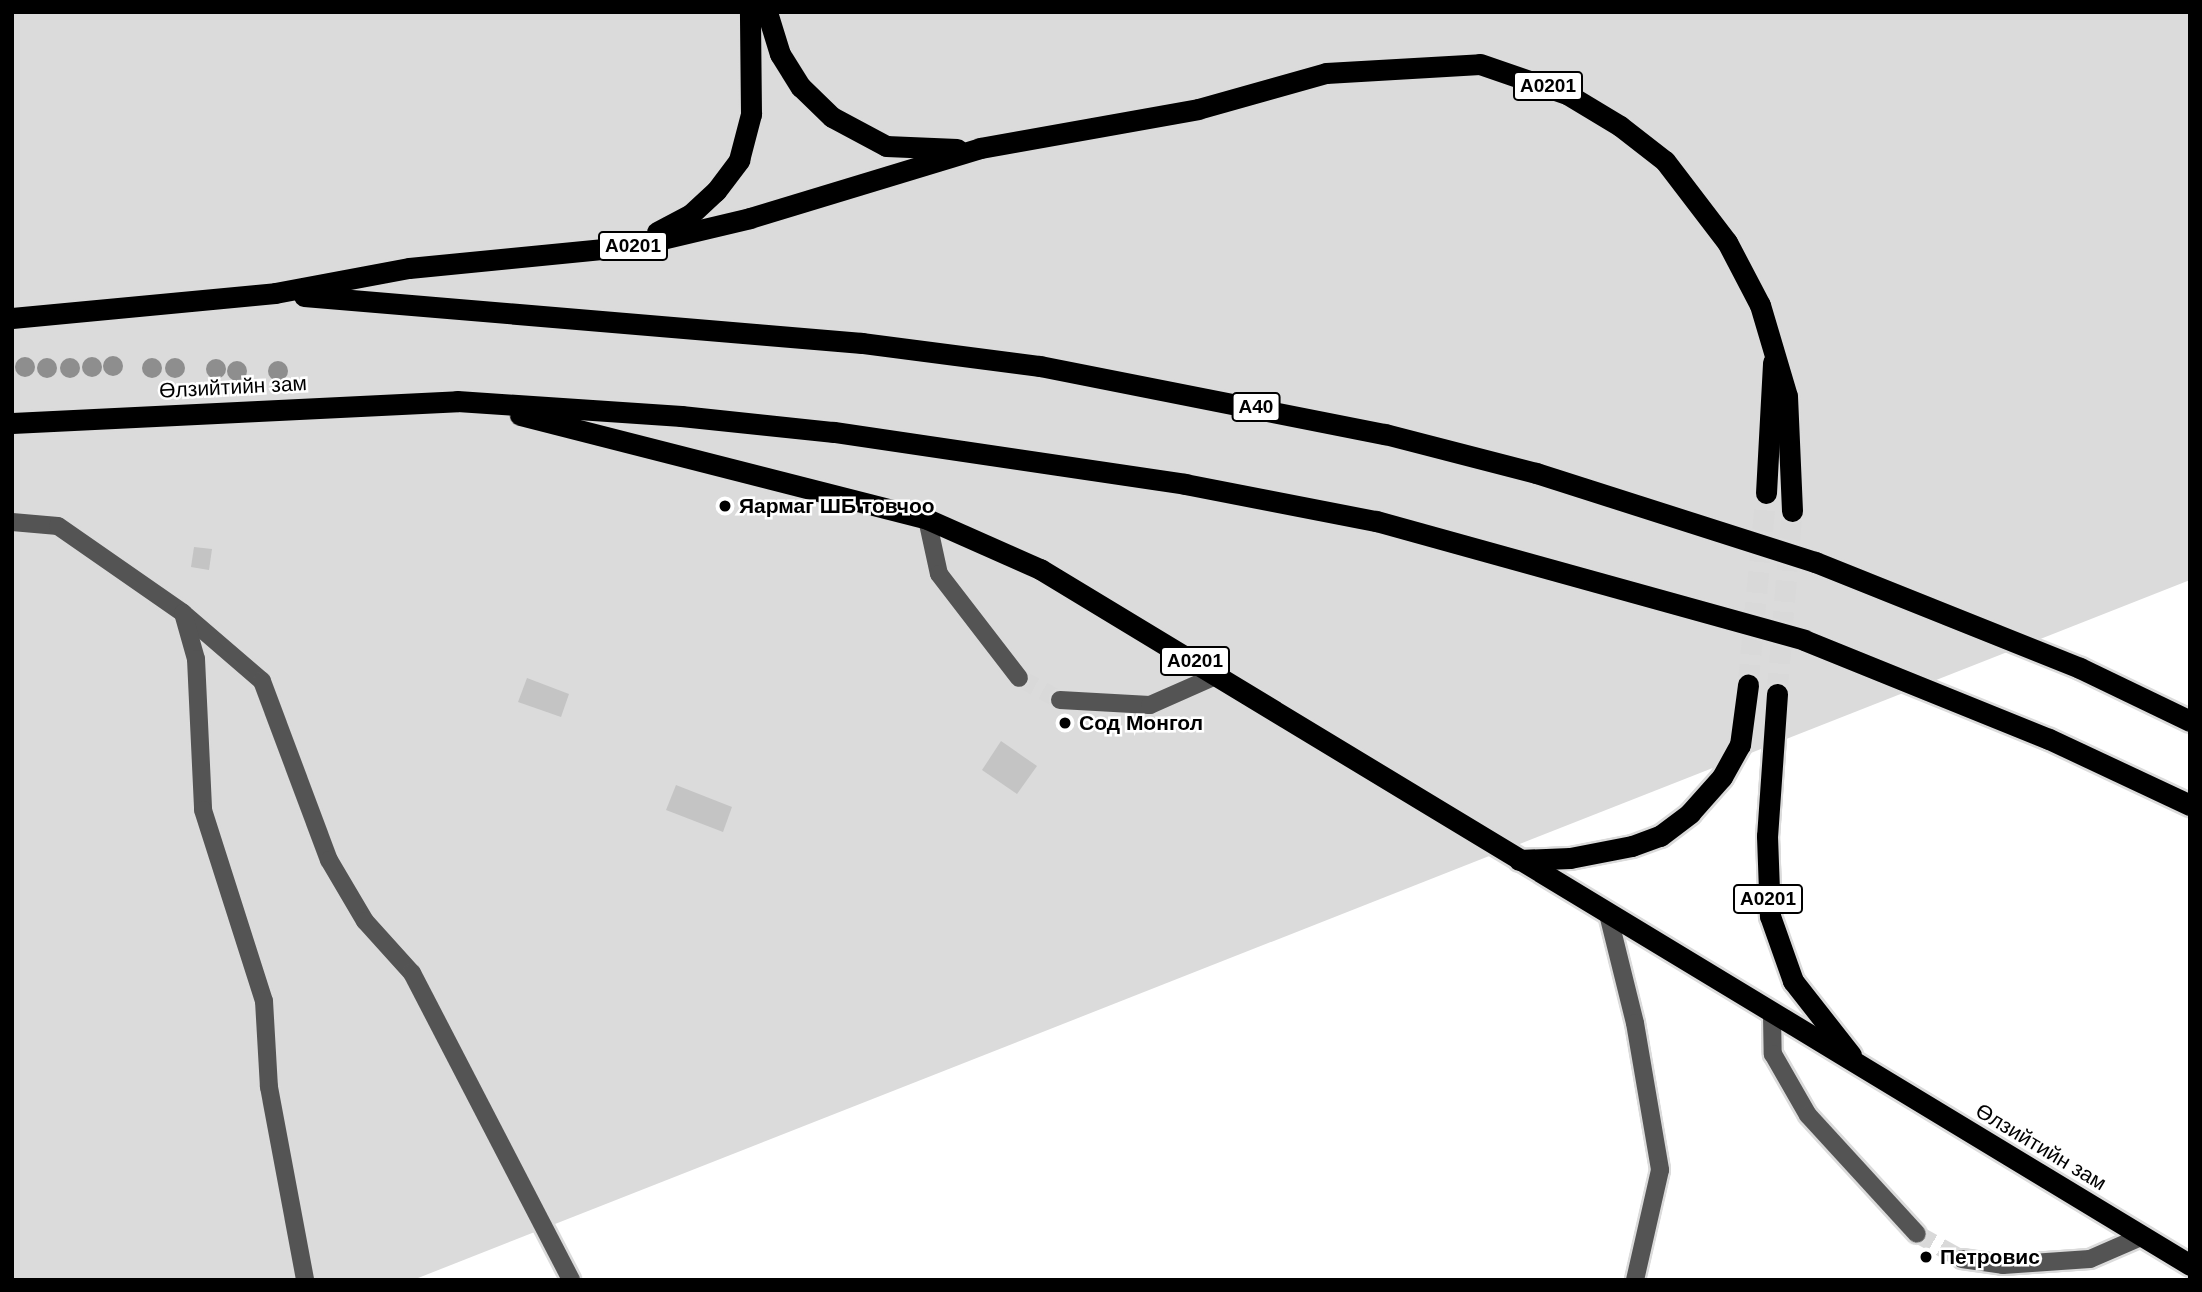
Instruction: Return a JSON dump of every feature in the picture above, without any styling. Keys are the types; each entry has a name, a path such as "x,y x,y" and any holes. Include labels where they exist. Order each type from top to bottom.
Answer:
{"highway":[{"path":"632,246 691,214 716,191 739,160 751,114 750,12"},
{"path":"767,12 780,54 801,87 832,117 886,146 980,148"},
{"name":"A0201","path":"12,318 275,293 409,268 632,246 750,218 980,148 1198,109 1326,73 1480,64 1567,94 1620,126 1664,161 1727,242 1760,305 1787,396 1792,511"},
{"name":"A40","path":"275,293 862,343 1040,366 1385,434 1536,473 1815,562 2080,668 2190,721"},
{"path":"1766,493 1774,349"},
{"path":"457,401 681,416 834,432 1185,484 1376,521 1804,640 2049,739 2190,805"},
{"name":"A0201","path":"457,401 639,443 927,519 1040,569 1867,1072"},
{"name":"Өлзийтийн зам","path":"12,423 457,401"},
{"path":"1518,860 1570,858 1632,846 1660,836 1680,821 1722,777 1740,745 1748,685"},
{"name":"A0201","path":"1777,694 1767,836 1770,916 1793,981 1816,1015 1867,1072"},
{"name":"Өлзийтийн зам","path":"1867,1072 2190,1265"}],"lane":[{"path":"927,519 939,574 1019,678"},
{"path":"12,522 58,526 183,613 262,681 329,860 365,921 412,973 571,1280"},
{"path":"183,613 196,659 203,810 264,1001 269,1087 305,1280"},
{"path":"1059,700 1150,705 1218,676"},
{"path":"1608,914 1635,1023 1660,1170 1635,1280"},
{"path":"1772,1015 1773,1054 1808,1115 1917,1234"},
{"path":"1962,1259 2003,1265 2090,1259 2143,1236"}],"shaded area":[{"path":"12,12 2190,12 2190,580 413,1280 12,1280"}],"building":[{"path":"194,547 212,549 209,570 191,567"},
{"path":"527,678 569,694 561,717 518,702"},
{"path":"1001,741 1037,766 1017,794 982,770"},
{"path":"676,785 732,807 723,832 666,810"}],"tunnel":[{"path":"1748,685 1766,493"},
{"path":"1777,694 1792,511"},
{"path":"1019,678 1060,700"},
{"path":"1917,1234 1962,1259"}],"place":[{"name":"Яармаг ШБ товчоо","path":"725,506"},
{"name":"Сод Монгол","path":"1065,723"},
{"name":"Петровис","path":"1926,1257"}]}
